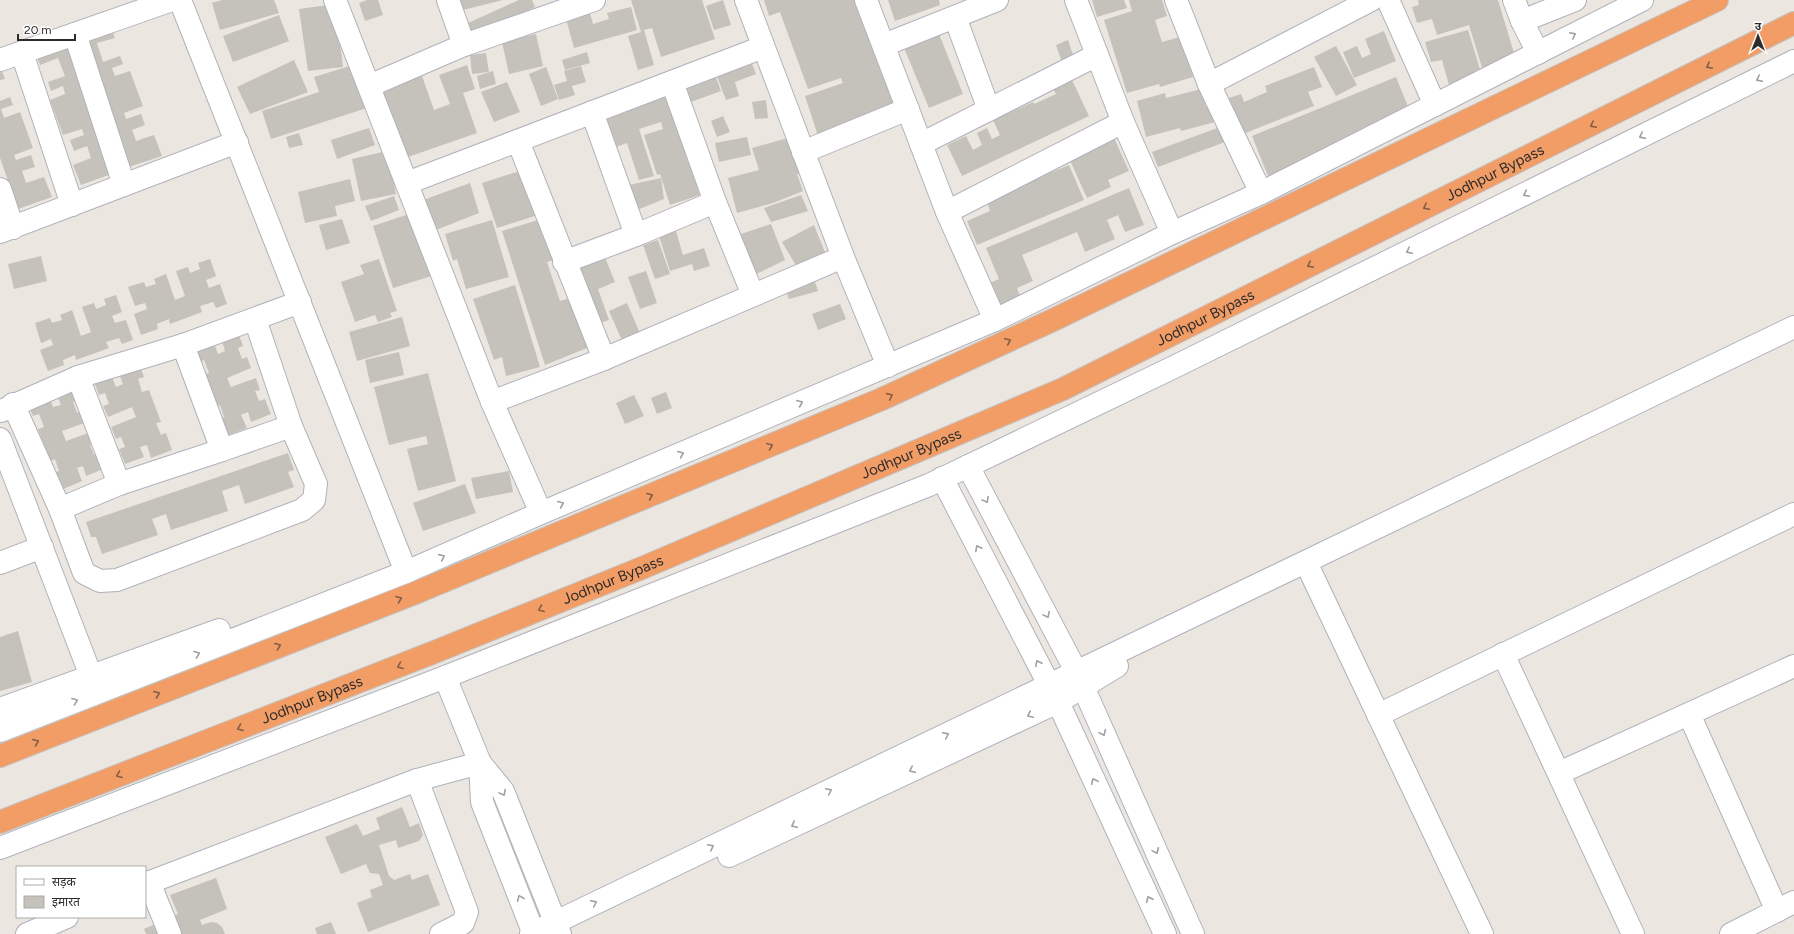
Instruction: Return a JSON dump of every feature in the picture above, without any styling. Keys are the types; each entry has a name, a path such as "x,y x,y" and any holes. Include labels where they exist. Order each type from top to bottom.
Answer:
{"highway":[{"path":"0,756 415,593 882,399 969,360 1717,0"},
{"name":"Jodhpur Bypass","path":"0,822 437,652 642,568 1063,389 1794,23"}],"street":[{"path":"0,60 172,0"},
{"path":"180,0 300,302 381,512 405,568"},
{"path":"335,0 492,402 540,513"},
{"path":"448,0 464,45"},
{"path":"369,86 545,8 594,0"},
{"path":"746,0 843,257 888,366"},
{"path":"866,0 948,212 995,320"},
{"path":"884,45 997,0"},
{"path":"1076,0 1123,122 1172,233"},
{"path":"1176,0 1209,84 1261,193"},
{"path":"1209,84 1371,0"},
{"path":"1388,0 1435,105"},
{"path":"1514,0 1522,21 1538,53"},
{"path":"1522,21 1575,0"},
{"path":"0,731 540,513 995,320 1172,233 1261,193 1642,0"},
{"path":"954,17 989,110"},
{"path":"75,34 124,185"},
{"path":"407,184 763,47"},
{"path":"22,53 72,205"},
{"path":"921,144 1097,55"},
{"path":"0,848 445,677 942,478 1183,363 1794,61"},
{"path":"672,82 715,202 753,296"},
{"path":"803,152 908,109"},
{"path":"592,112 636,235"},
{"path":"948,212 1123,122"},
{"path":"518,141 564,262 604,358"},
{"path":"0,189 6,230 237,142"},
{"path":"564,262 636,235 715,202"},
{"path":"492,402 604,358 843,257"},
{"path":"255,319 291,426 316,484 314,500 302,510 117,580 100,581 84,573 60,509 7,407 78,377 183,345 300,302"},
{"path":"480,763 482,802 533,934 559,930 1054,694 1794,327"},
{"path":"1080,680 1118,666 1794,341"},
{"path":"183,345 222,450"},
{"path":"78,377 119,484"},
{"path":"60,509 119,484 291,426"},
{"path":"0,438 92,676"},
{"path":"968,466 1080,680 1193,934"},
{"path":"942,478 1054,694 1165,934"},
{"path":"1378,715 1794,514"},
{"path":"0,562 42,547"},
{"path":"0,709 405,568"},
{"path":"1311,573 1482,934"},
{"path":"1504,654 1633,934"},
{"path":"1559,773 1794,666"},
{"path":"445,677 480,763 503,791 559,930"},
{"path":"1689,714 1785,907 1731,934"},
{"path":"170,934 147,883 417,780 480,763"},
{"path":"417,780 467,912 463,924 441,934"},
{"path":"27,934 65,918"}],"building":[{"path":"222,0 274,0 279,13 220,30 212,3"},
{"path":"367,0 378,0 383,15 365,21 359,3"},
{"path":"456,0 503,0 459,11"},
{"path":"519,0 532,0 535,7 473,34 468,23"},
{"path":"631,0 702,0 715,39 661,57 652,28 644,30 654,65 638,70 628,36 641,32"},
{"path":"723,0 731,25 714,30 706,6"},
{"path":"764,0 857,0 880,69 883,68 897,109 818,136 805,96 843,83 841,78 808,89 780,12 769,16"},
{"path":"888,0 939,0 940,5 895,21"},
{"path":"1092,0 1124,0 1127,8 1097,17"},
{"path":"1129,0 1162,0 1167,16 1155,20 1162,42 1180,37 1193,77 1160,87 1159,84 1127,93 1104,20 1132,11"},
{"path":"1418,0 1498,0 1517,63 1484,74 1469,25 1437,35 1432,19 1417,23 1412,7 1419,5"},
{"path":"335,4 343,67 308,71 299,9"},
{"path":"631,7 637,30 574,48 566,19 590,13 593,24 609,19 607,13"},
{"path":"279,15 289,41 233,62 223,36"},
{"path":"110,25 115,38 97,43 103,62 120,56 123,64 112,68 115,76 130,71 143,106 124,113 126,119 141,114 145,125 132,130 136,141 154,135 162,156 129,167 80,35"},
{"path":"937,29 963,94 929,108 902,43"},
{"path":"1468,30 1482,76 1449,85 1442,60 1431,62 1425,42"},
{"path":"1384,31 1396,61 1354,78 1343,52 1357,46 1362,58 1371,54 1365,39"},
{"path":"536,34 543,66 509,74 502,42"},
{"path":"1068,40 1076,64 1064,68 1056,45"},
{"path":"65,41 114,173 81,185 73,165 91,158 87,146 74,151 70,140 84,135 82,129 63,135 50,100 65,94 63,86 51,91 48,82 65,76 58,58 40,65 35,52"},
{"path":"1336,46 1357,85 1336,96 1314,57"},
{"path":"587,52 590,63 565,70 562,60"},
{"path":"486,53 489,72 472,74 470,55"},
{"path":"750,58 756,74 735,82 739,96 726,100 715,71"},
{"path":"294,60 308,92 250,114 237,87"},
{"path":"353,65 370,107 271,139 262,111 319,92 314,77"},
{"path":"467,65 475,89 463,93 477,133 405,158 381,90 422,76 434,110 450,104 439,75"},
{"path":"0,66 5,79 0,80"},
{"path":"581,66 586,82 572,86 575,95 559,100 554,85 567,81 564,71"},
{"path":"546,67 558,99 541,106 529,74"},
{"path":"1314,67 1322,87 1308,92 1314,106 1243,134 1229,98 1241,94 1244,102 1267,92 1265,86"},
{"path":"493,71 496,84 480,89 477,76"},
{"path":"714,72 721,91 688,103 681,85"},
{"path":"1396,77 1409,109 1270,181 1252,136"},
{"path":"1072,80 1089,116 962,176 947,145 966,136 973,150 982,145 977,133 987,128 992,139 1000,135 993,120 1033,102 1034,104 1056,94 1053,89"},
{"path":"507,82 520,112 494,122 481,92"},
{"path":"1201,89 1206,107 1211,106 1215,122 1181,131 1180,128 1146,137 1137,101 1165,93 1166,98"},
{"path":"667,92 700,195 670,205 660,174 657,175 644,135 663,129 661,122 639,129 654,176 639,180 627,143 610,149 599,114"},
{"path":"10,97 13,105 1,109 4,118 20,112 33,148 14,155 16,160 31,155 35,167 22,171 26,183 44,177 52,197 18,209 0,158 0,101"},
{"path":"766,100 768,118 755,119 752,102"},
{"path":"723,116 730,132 717,137 711,121"},
{"path":"1220,127 1225,142 1158,167 1152,152"},
{"path":"369,128 375,145 337,159 331,140"},
{"path":"299,133 303,145 289,148 286,137"},
{"path":"747,137 751,155 719,162 715,143"},
{"path":"791,137 801,173 797,174 803,191 773,203 737,213 728,178 759,170 752,148"},
{"path":"1114,138 1129,171 1108,180 1111,187 1087,198 1069,158"},
{"path":"387,151 396,194 361,201 352,159"},
{"path":"1069,165 1084,200 977,245 967,221 990,211 987,202 1012,191 1011,189"},
{"path":"523,170 538,215 497,228 482,183"},
{"path":"661,178 664,199 632,212 629,185"},
{"path":"350,179 355,201 335,206 337,216 305,223 298,192"},
{"path":"470,183 479,213 436,230 423,200"},
{"path":"1129,188 1144,225 1125,232 1118,215 1107,220 1115,239 1085,252 1077,232 1022,255 1033,281 1017,288 1020,296 1000,305 990,283 999,279 986,248"},
{"path":"801,195 808,211 771,222 764,208"},
{"path":"394,196 399,210 371,221 365,206"},
{"path":"415,212 435,275 393,288 373,226"},
{"path":"342,219 350,243 326,250 319,225"},
{"path":"541,219 554,260 547,262 560,301 573,297 587,348 545,365 502,231"},
{"path":"492,220 509,277 466,289 457,259 453,261 445,234"},
{"path":"771,224 785,260 754,275 741,234"},
{"path":"814,225 828,260 800,272 782,242"},
{"path":"676,231 683,255 704,248 710,266 694,271 692,264 670,271 659,236"},
{"path":"658,240 670,274 655,279 643,245"},
{"path":"604,255 615,282 598,289 609,320 597,324 574,266"},
{"path":"41,256 47,281 14,289 8,264"},
{"path":"210,259 216,276 206,280 209,288 220,284 227,304 216,308 213,302 200,306 202,312 170,324 169,319 157,324 158,329 141,335 134,314 147,309 145,303 135,306 128,287 144,282 146,287 156,284 154,279 166,274 175,300 185,296 176,271 188,267 190,273 200,269 198,263"},
{"path":"379,259 397,311 390,313 392,317 378,322 375,315 355,322 341,282 364,274 360,265"},
{"path":"646,271 657,303 640,309 628,277"},
{"path":"813,276 818,291 789,299 784,286"},
{"path":"515,285 540,367 506,376 502,357 494,360 473,299"},
{"path":"116,295 122,312 112,316 115,323 126,320 133,340 122,344 119,338 106,342 109,348 76,360 75,355 63,360 64,365 48,371 40,350 53,345 51,339 41,343 35,323 50,318 52,323 62,320 60,315 72,310 81,336 91,332 82,307 94,303 96,309 106,305 104,299"},
{"path":"627,303 642,338 624,345 609,311"},
{"path":"840,304 846,319 818,330 812,314"},
{"path":"402,317 410,346 357,361 349,332"},
{"path":"239,335 243,346 238,348 242,359 247,357 251,368 227,378 231,387 256,378 260,390 255,391 259,401 265,399 271,414 251,422 248,412 241,415 247,428 226,436 219,419 224,417 220,405 215,407 203,375 209,373 204,360 197,363 193,351 214,343 218,354 225,351 222,341"},
{"path":"399,352 404,375 370,383 365,360"},
{"path":"140,366 144,377 138,379 142,392 149,390 161,422 156,423 161,435 166,433 172,450 151,458 147,445 140,447 144,457 125,464 119,449 125,447 121,437 116,439 111,427 136,417 132,407 108,417 103,406 109,404 105,393 99,395 95,384 112,377 116,387 123,384 119,373"},
{"path":"428,373 456,481 418,491 407,449 428,444 426,436 389,445 374,387"},
{"path":"74,389 78,400 73,402 77,413 82,411 87,422 62,431 66,441 91,432 96,443 90,445 94,455 100,453 106,468 86,476 83,466 77,468 82,481 61,490 54,473 59,471 55,459 50,461 38,429 44,427 39,414 33,416 28,405 49,397 53,407 61,405 57,395"},
{"path":"666,392 672,408 657,414 651,398"},
{"path":"634,395 644,416 625,424 616,403"},
{"path":"288,453 294,470 288,472 294,487 245,504 239,485 222,491 228,511 171,530 166,514 152,519 158,535 102,554 96,537 91,537 86,522"},
{"path":"509,471 513,492 476,499 471,478"},
{"path":"465,484 476,513 423,531 413,503"},
{"path":"18,631 32,682 0,691 0,637"},
{"path":"402,807 410,827 419,823 423,835 419,841 398,848 396,840 379,845 389,876 394,880 410,874 412,880 428,874 440,905 368,932 357,903 372,897 370,890 383,885 379,874 370,873 366,864 341,874 325,837 357,824 363,836 380,829 376,818"},
{"path":"216,878 227,909 200,920 202,925 211,922 217,923 222,927 225,934 146,934 144,929 178,914 170,895"},
{"path":"331,922 336,934 317,934 315,928"}]}
